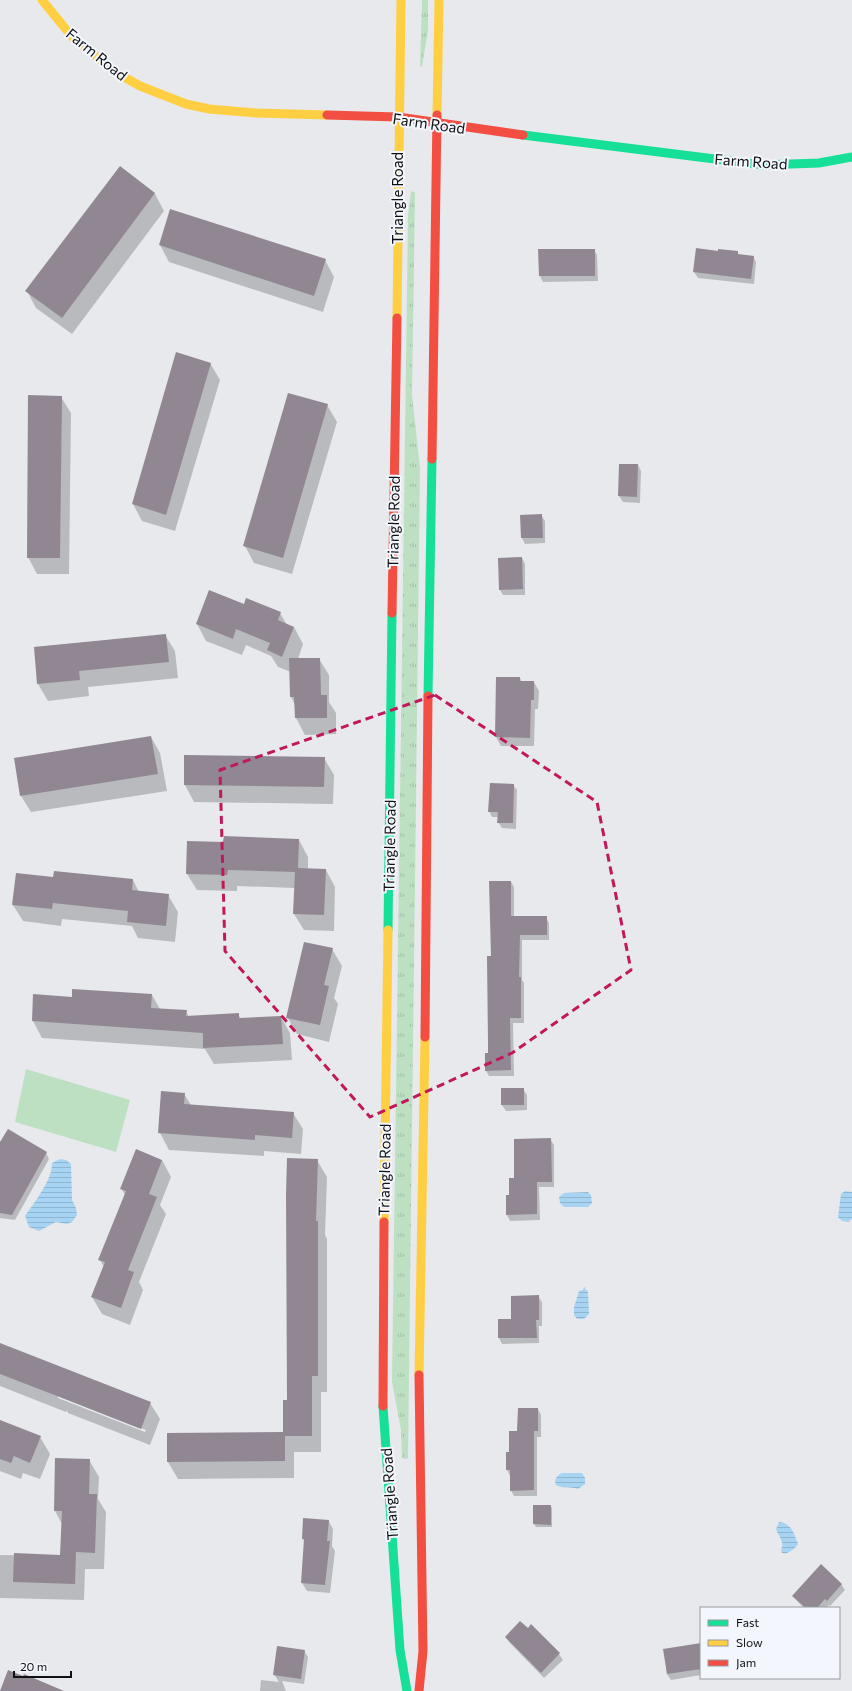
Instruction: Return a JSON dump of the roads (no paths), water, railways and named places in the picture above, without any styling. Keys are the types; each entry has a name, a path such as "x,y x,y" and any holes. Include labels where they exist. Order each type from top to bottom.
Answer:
{"street":[{"name":"Farm Road","path":"42,0 73,38 117,73 140,86 186,104 208,109 257,113 398,117 763,165 797,164 852,157"},
{"name":"Triangle Road","path":"401,0 398,117 382,1348 384,1420 400,1650 407,1691"},
{"name":"Triangle Road","path":"419,1691 423,1651 419,1455 419,1352 424,1146 426,851 439,0"}],"water":[{"path":"60,1159 66,1160 71,1164 72,1200 76,1208 77,1215 72,1222 67,1224 56,1222 39,1231 29,1227 25,1216 38,1198 46,1183 52,1163"},
{"path":"845,1191 852,1192 852,1219 848,1222 842,1221 838,1217 841,1194"},
{"path":"588,1192 591,1195 592,1203 588,1207 564,1207 560,1203 559,1197 564,1193"},
{"path":"584,1287 588,1292 589,1314 584,1319 577,1319 574,1315 574,1307 579,1291 583,1290"},
{"path":"562,1473 582,1473 585,1478 585,1484 578,1489 556,1485 556,1478"},
{"path":"779,1522 787,1524 790,1527 798,1544 793,1550 786,1553 782,1553 782,1541 776,1529"}]}
